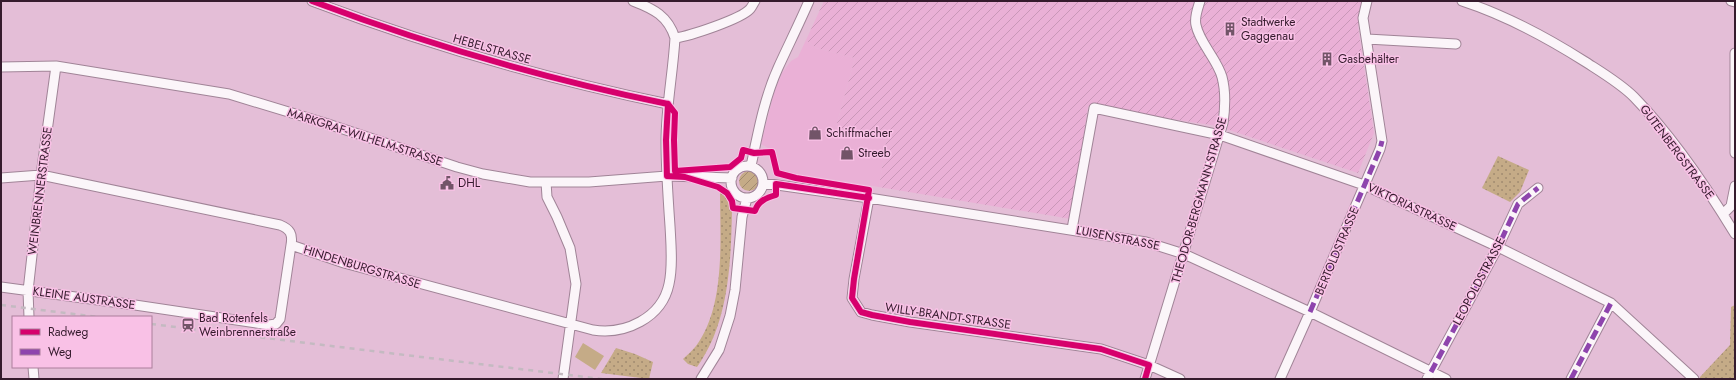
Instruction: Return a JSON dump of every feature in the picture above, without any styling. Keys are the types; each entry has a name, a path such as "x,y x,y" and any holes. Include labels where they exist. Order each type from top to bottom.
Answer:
{"street":[{"name":"HEBELSTRASSE","path":"312,1 404,34 487,60 617,94 668,104"},
{"path":"634,1 656,11 669,24 675,38 701,33 740,15 750,10 754,1"},
{"path":"751,166 759,126 769,92 778,69 810,1"},
{"name":"THEODOR-BERGMANN-STRASSE","path":"1145,379 1148,365 1220,135 1224,112 1222,77 1212,54 1198,34 1195,24 1200,1"},
{"name":"BERTOLDSTRASSE","path":"1280,379 1380,149 1382,141 1363,18 1366,1"},
{"name":"GUTENBERGSTRASSE","path":"1462,1 1487,9 1564,49 1620,85 1633,96 1665,134 1723,214 1735,234"},
{"path":"1731,1 1735,2"},
{"name":"HINDENBURGSTRASSE","path":"1,178 41,175 280,225 286,228 290,233 292,238 291,245 344,263 571,324 599,330 628,327 648,316 661,302 669,284 671,266 666,140 675,38"},
{"path":"1367,39 1456,44"},
{"path":"1735,53 1735,153"},
{"name":"MARKGRAF-WILHELM-STRASSE","path":"1,67 56,66 229,94 484,174 530,182 589,182 667,176 732,178"},
{"name":"WEINBRENNERSTRASSE","path":"30,316 28,291 41,175 56,66"},
{"name":"VIKTORIASTRASSE","path":"1072,229 1094,108 1220,135 1364,185 1498,247 1612,303 1694,379"},
{"path":"751,166 760,172 763,183 758,193 747,198 738,195 734,191 731,183 732,178 739,168 751,166"},
{"path":"546,182 547,197 558,217 567,242 573,266 576,288 564,379"},
{"name":"LUISENSTRASSE","path":"763,183 1072,229 1146,242 1184,254 1310,312 1429,375 1446,379"},
{"path":"1723,214 1731,206 1735,186"},
{"name":"LEOPOLDSTRASSE","path":"1429,375 1498,247 1518,204 1538,188"},
{"path":"701,379 719,350 730,316 735,290 742,217 747,198"},
{"name":"WILLY-BRANDT-STRASSE","path":"869,198 854,279 852,298 861,312 910,322 1101,349 1148,365 1180,379"},
{"name":"KLEINE AUSTRASSE","path":"1,287 269,325 276,324 280,319 291,245"},
{"path":"1571,379 1612,303"},
{"path":"33,368 34,379"}],"shaded area":[{"path":"824,1 1364,1 1358,27 1374,133 1358,173 1217,126 1088,106 1071,219 879,187 887,136 836,127 855,58 816,48 806,40"},
{"path":"806,40 816,48 855,58 836,127 887,136 879,187 780,171 775,152 761,144 774,93 782,73 791,61 798,57"},
{"path":"1498,156 1529,170 1520,192 1510,202 1482,188"},
{"path":"749,171 756,174 759,181 756,188 749,191 742,188 739,181 742,174"},
{"path":"720,190 728,199 732,210 729,271 722,312 716,331 708,350 697,367 688,364 683,359 696,346 706,330 717,292 720,250"},
{"path":"1735,305 1735,379 1700,379 1700,377 1730,345 1731,307"},
{"path":"583,343 604,356 595,370 575,357"},
{"path":"616,348 653,362 649,379 601,373"}],"railway":[{"path":"1,305 90,316"},
{"path":"152,324 602,379"}],"marked path":[{"path":"1310,312 1380,149 1382,141"},
{"path":"1431,372 1498,247 1518,204 1538,188"},
{"path":"1571,379 1611,303"}],"cycle path":[{"path":"312,1 400,32 488,60 578,84 668,104"},
{"path":"668,104 675,113 675,171 730,167 741,158 743,150 754,153 772,152 777,173 796,178 869,190 852,298 861,312 910,322 1101,349 1149,365 1145,379"},
{"path":"668,104 666,140 667,176 685,177 718,187 727,193 732,201 733,208 755,211 763,200 776,195 776,184 869,198"}],"place":[{"name":"Stadtwerke Gaggenau","path":"1230,29"},
{"name":"Gasbehälter","path":"1327,59"},
{"name":"Schiffmacher","path":"815,133"},
{"name":"Streeb","path":"847,153"},
{"name":"DHL","path":"447,183"},
{"name":"Bad Rotenfels Weinbrennerstraße","path":"188,325"}]}
